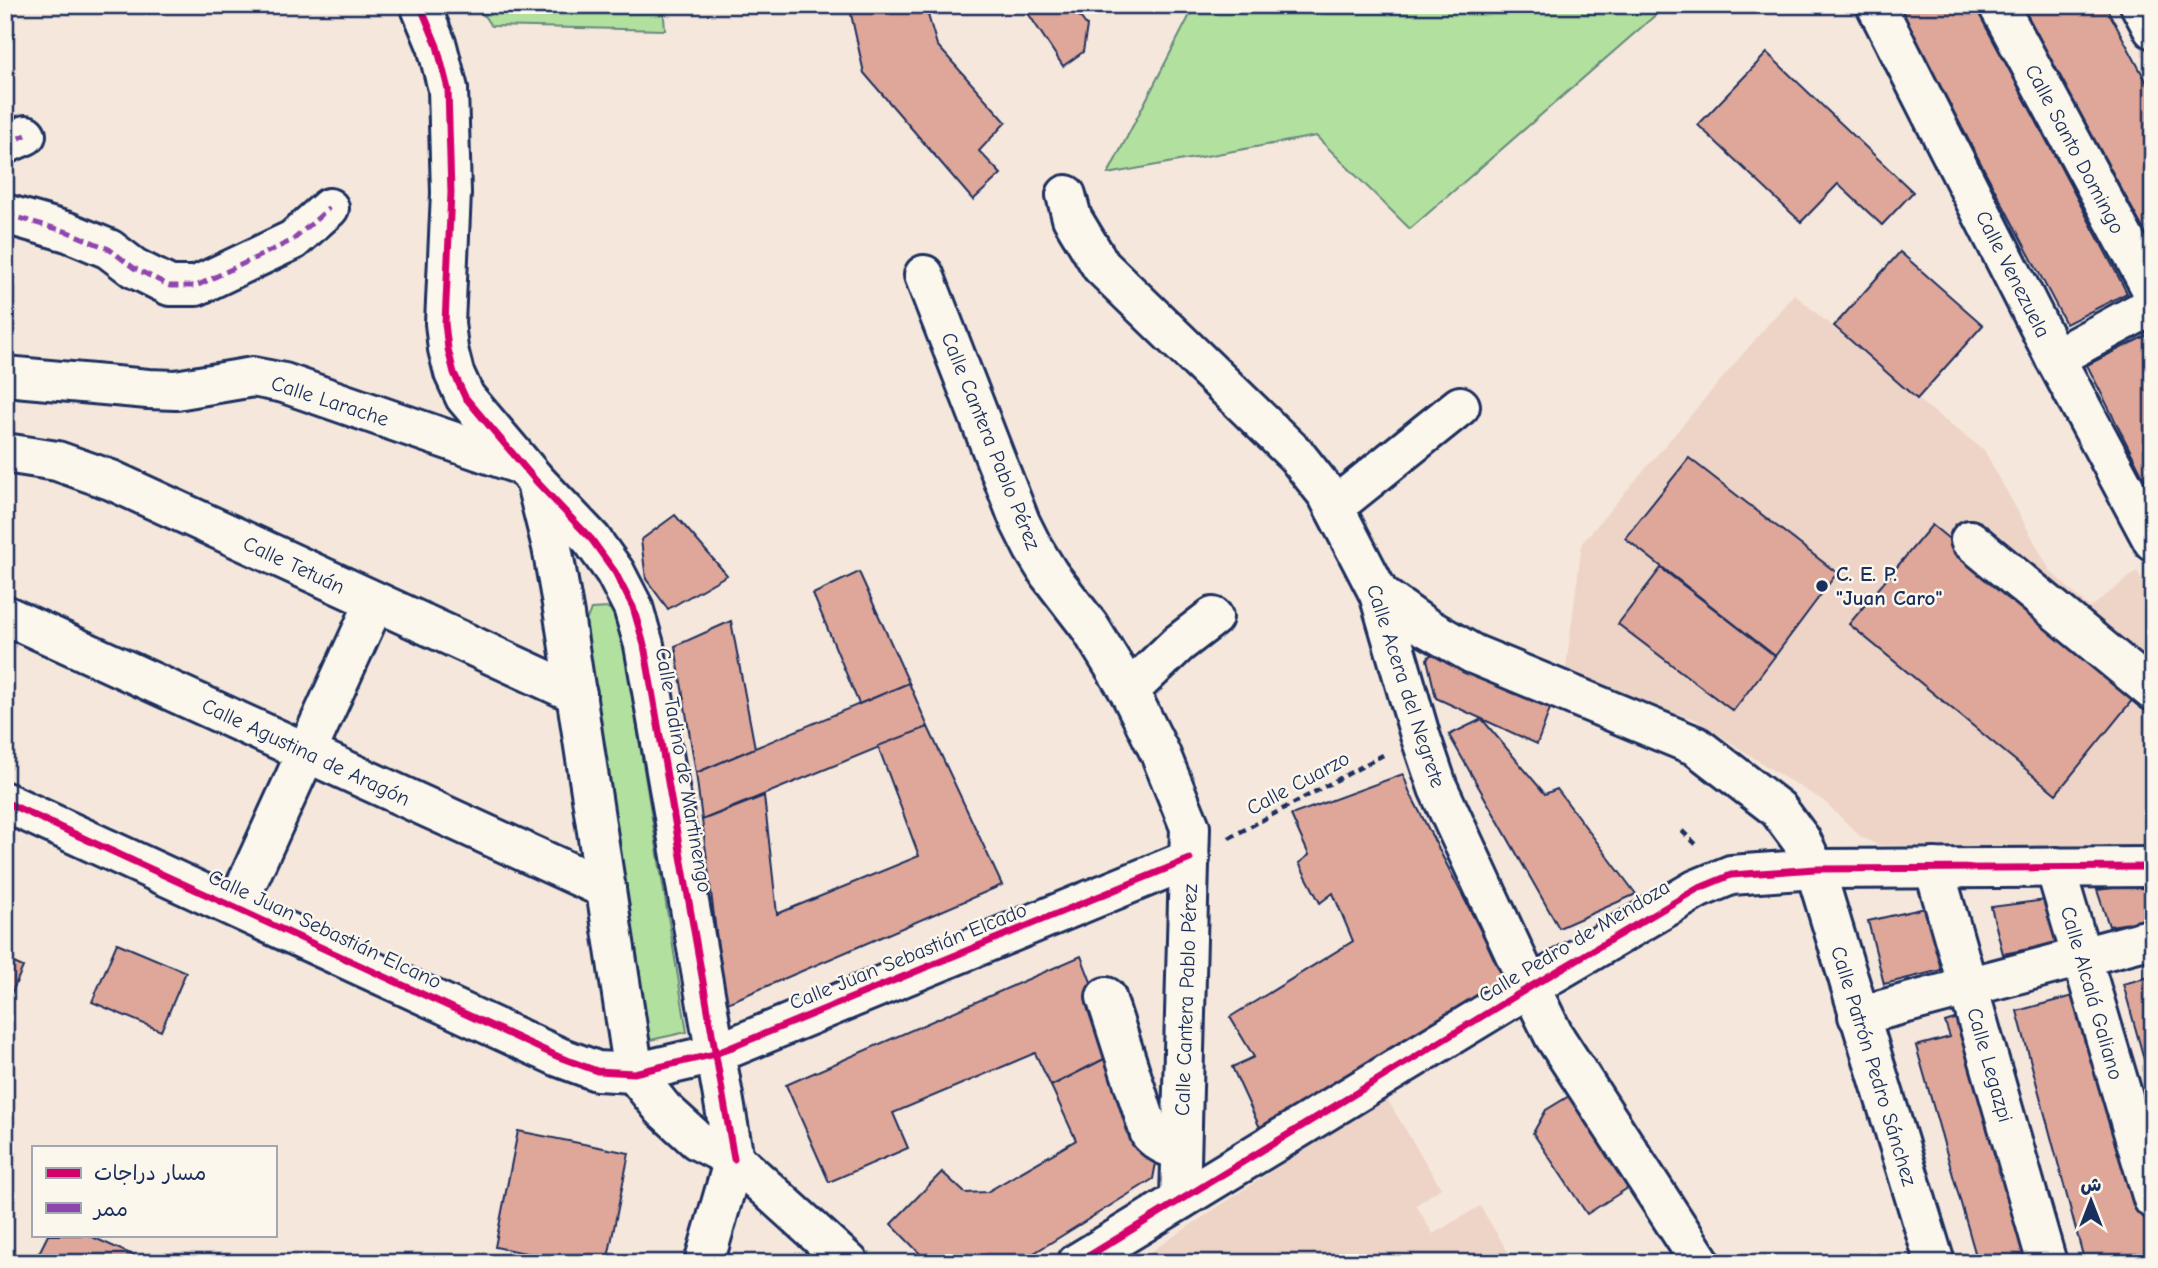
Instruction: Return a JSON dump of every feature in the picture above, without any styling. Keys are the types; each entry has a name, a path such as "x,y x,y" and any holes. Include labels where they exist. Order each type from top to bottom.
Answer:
{"street":[{"name":"Calle Tadino de Martinengo","path":"421,5 437,46 448,89 451,193 445,323 454,373 465,397 529,473 592,540 615,572 632,607 644,645 734,1159"},
{"name":"Calle Venezuela","path":"1876,5 2055,358 2153,541"},
{"name":"Calle Santo Domingo","path":"1998,5 2153,292"},
{"path":"2140,5 2153,29"},
{"name":"Calle Acera del Negrete","path":"1066,195 1072,218 1101,266 1296,455 1327,494 1379,594 1438,788 1530,987 1554,1036 1701,1263"},
{"path":"5,214 68,232 109,249 134,268 170,285 195,285 293,240 329,208"},
{"name":"Calle Cantera Pablo Pérez","path":"924,275 1020,522 1049,574 1089,626 1129,691 1160,753 1190,827 1180,1200"},
{"path":"2055,358 2153,305"},
{"name":"Calle Larache","path":"5,376 176,390 253,377 284,383 529,473"},
{"path":"1334,507 1460,405"},
{"name":"Calle Tetuán","path":"5,453 57,461 111,480 576,694"},
{"name":"Calle Tadino de Martinengo","path":"529,473 552,547 634,1073"},
{"path":"1970,540 2153,691"},
{"name":"Calle Patrón Pedro Sánchez","path":"1379,594 1424,626 1473,654 1696,746 1778,809 1801,840 1815,869 1935,1263"},
{"path":"236,907 374,602"},
{"name":"Calle Agustina de Aragón","path":"5,615 606,889"},
{"path":"1129,691 1178,644 1213,617"},
{"name":"Calle Juan Sebastián Elcano","path":"5,802 559,1057 597,1071 634,1073"},
{"name":"Calle Juan Sebastián Elcado","path":"634,1073 715,1054 1190,859"},
{"name":"Calle Alcalá Galiano","path":"2055,867 2153,1199"},
{"name":"Calle Pedro de Mendoza","path":"1077,1263 1530,987 1697,889 1731,875 1815,869 2153,867"},
{"name":"Calle Legazpi","path":"1934,868 2046,1263"},
{"path":"1858,1016 2153,938"},
{"path":"1106,997 1150,1135 1158,1143 1181,1149"},
{"path":"634,1073 663,1109 697,1140 734,1159 849,1263"},
{"path":"704,1263 734,1159"}],"shaded area":[{"name":"C. E. P. \"Juan Caro\"","path":"1794,294 1917,399 1984,450 2051,572 2090,608 2137,571 2153,601 2153,852 1878,845 1861,837 1824,801 1695,719 1564,683 1582,543"},
{"path":"1385,1096 1441,1188 1416,1205 1433,1234 1480,1206 1511,1257 1503,1263 1134,1263"}],"green space":[{"path":"477,5 663,5 665,30 491,26"},
{"path":"1195,5 1667,5 1410,229 1316,136 1108,174"},
{"path":"609,608 619,617 687,1032 646,1041 585,624 591,609"}],"building":[{"path":"849,5 925,5 937,45 1006,122 979,151 1001,174 973,200 864,73"},
{"path":"1071,5 1087,26 1083,52 1063,66 1024,7"},
{"path":"1897,5 1975,5 2127,293 2066,324"},
{"path":"2021,5 2105,5 2153,94 2153,247"},
{"path":"1767,53 1913,192 1882,225 1838,184 1801,222 1698,125"},
{"path":"1900,252 1983,325 1917,399 1834,326"},
{"path":"2151,333 2153,336 2153,496 2087,365"},
{"path":"1689,458 1837,573 1775,656 1625,538"},
{"path":"675,515 727,575 668,609 646,579 641,540"},
{"path":"1932,525 2138,693 2056,794 1849,624"},
{"path":"1661,568 1775,656 1733,711 1618,624"},
{"path":"859,572 909,683 859,704 813,594"},
{"path":"731,621 755,748 696,773 675,646"},
{"path":"1437,647 1555,695 1537,744 1436,698 1427,659"},
{"path":"909,683 928,727 702,820 696,773"},
{"path":"1482,719 1545,794 1557,789 1636,894 1559,928 1449,735"},
{"path":"928,727 1002,885 725,1004 702,820 764,796 777,914 919,856 878,746"},
{"path":"1403,774 1410,793 1505,978 1261,1130 1232,1067 1254,1057 1230,1017 1353,941 1333,893 1320,903 1299,863 1309,855 1291,815"},
{"path":"2153,883 2153,920 2109,926 2097,890"},
{"path":"2054,899 2064,942 2003,954 1991,907"},
{"path":"1930,907 1945,969 1884,984 1868,921"},
{"path":"117,943 186,972 161,1031 92,1002"},
{"path":"1081,956 1118,1052 1051,1086 1035,1053 893,1113 908,1148 829,1182 786,1085"},
{"path":"5,959 23,967 5,1008"},
{"path":"2153,976 2153,1091 2123,984"},
{"path":"2084,993 2153,1249 2153,1262 2149,1263 2085,1263 2017,1011"},
{"path":"1974,1013 2045,1263 1978,1263 1916,1046 1950,1037 1945,1022"},
{"path":"1118,1052 1156,1163 1153,1179 1018,1263 929,1263 891,1224 942,1172 965,1193 987,1192 1076,1140 1051,1086"},
{"path":"1584,1087 1642,1179 1587,1214 1533,1133 1546,1110"},
{"path":"518,1131 629,1153 607,1263 577,1263 495,1247"},
{"path":"48,1236 90,1236 135,1256 132,1263 34,1263"},
{"path":"5,1249 34,1263 5,1263"}],"marked path":[{"path":"5,144 26,135"},
{"path":"5,214 68,232 109,249 134,268 170,286 196,286 293,240 329,208"}],"cycle path":[{"path":"420,5 437,46 448,89 451,193 445,323 454,373 465,397 536,481 592,540 615,572 633,607 644,645 734,1159"},
{"path":"5,802 559,1057 597,1071 634,1073 715,1054 1190,859"},
{"path":"1077,1263 1530,987 1697,889 1731,875 1815,869 2153,867"}],"place":[{"name":"C. E. P. \"Juan Caro\"","path":"1822,586"}]}
